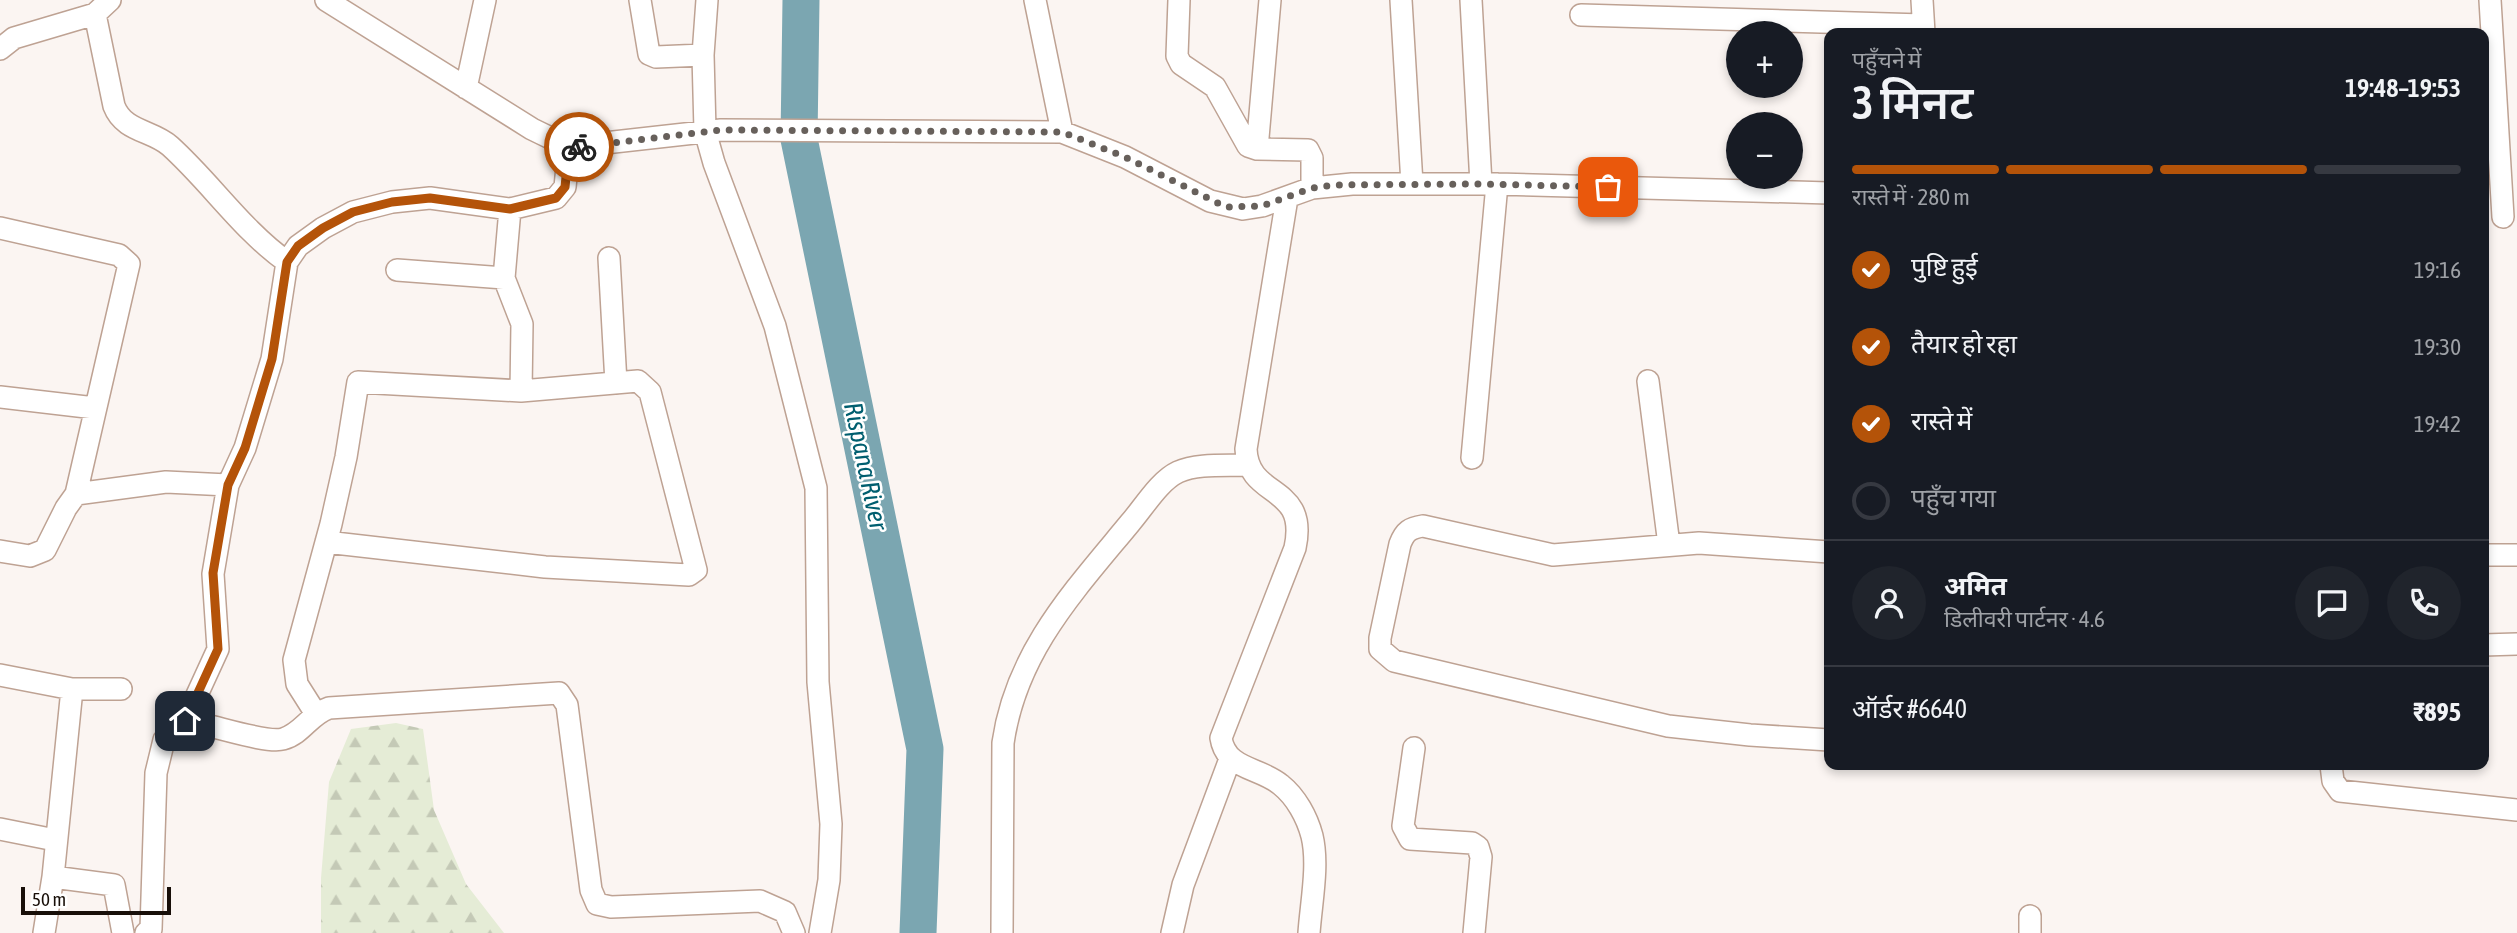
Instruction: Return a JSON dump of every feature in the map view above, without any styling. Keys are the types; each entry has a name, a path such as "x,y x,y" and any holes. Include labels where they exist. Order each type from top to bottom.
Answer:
{"street":[{"path":"326,0 533,129 569,147 713,130 1062,132 1125,157 1226,207 1262,206 1312,188 1352,184 1489,184 1824,193"},
{"path":"466,88 485,0"},
{"path":"640,0 649,54 656,57 703,55"},
{"path":"708,0 703,55 713,130 714,163 775,326 817,488 818,682 831,824 829,880 820,933"},
{"path":"1035,0 1062,132"},
{"path":"1179,0 1177,56 1181,64 1215,88 1241,138 1257,149 1308,150 1312,158 1312,188"},
{"path":"1257,149 1269,0"},
{"path":"1401,0 1412,184"},
{"path":"1471,0 1489,184 1472,458"},
{"path":"1923,0 1923,28"},
{"path":"2490,0 2501,217"},
{"path":"0,49 14,38 103,7 118,116 172,147 264,245 287,262"},
{"path":"1581,15 1899,28"},
{"path":"146,933 151,929 156,774 164,740 188,721 220,643 213,573 228,485 245,448 272,359 287,262 298,246 353,212 415,198 510,209 561,195 569,147"},
{"path":"1287,198 1246,449 1247,465 1254,475 1292,506 1298,517 1299,531 1295,548 1223,726 1223,749 1230,759 1280,783 1293,797 1304,816 1312,836 1314,855 1309,933"},
{"path":"510,209 504,278 522,324 521,391"},
{"path":"0,228 119,255 128,261 130,269 76,494 45,550 30,556 0,551"},
{"path":"609,258 616,383"},
{"path":"397,270 504,278"},
{"path":"316,714 297,684 294,660 346,457 357,382 442,384 521,391 638,380 650,393 696,570 692,575 545,567 326,542"},
{"path":"1648,381 1669,545"},
{"path":"0,397 95,408"},
{"path":"1002,933 1003,743 1009,707 1020,675 1075,589 1165,482 1187,469 1247,465"},
{"path":"76,494 166,481 228,485"},
{"path":"1824,552 1724,544 1669,545 1600,554 1553,555 1423,526 1413,527 1405,532 1400,544 1380,649 1394,661 1519,688 1625,718 1717,732 1824,740"},
{"path":"2489,555 2517,555"},
{"path":"2489,645 2517,644"},
{"path":"0,675 72,689 121,689"},
{"path":"44,933 53,877 72,689"},
{"path":"188,721 276,740 292,736 316,714 329,708 559,693 567,705 591,890 597,904 611,907 760,901 785,912 794,933"},
{"path":"1414,748 1402,826 1410,839 1472,843 1478,847 1481,858 1474,933"},
{"path":"1172,933 1183,884 1230,759"},
{"path":"2332,770 2333,780 2340,791 2517,810"},
{"path":"0,829 55,839"},
{"path":"53,877 114,885 123,933"}],"green space":[{"path":"396,723 423,729 434,810 466,884 504,933 321,933 321,878 329,782 351,729"}],"waterway":[{"name":"Rispana River","path":"801,0 799,139 925,749 918,933"}],"way so far":[{"path":"579,147 721,130 1062,132 1081,137 1125,157 1210,201 1243,209 1262,206 1312,188 1333,185 1608,187"}],"route":[{"path":"185,721 220,643 212,585 228,485 245,448 272,359 287,262 298,246 323,228 353,212 392,202 430,198 510,209 556,198 565,187 569,147 579,147"}]}
